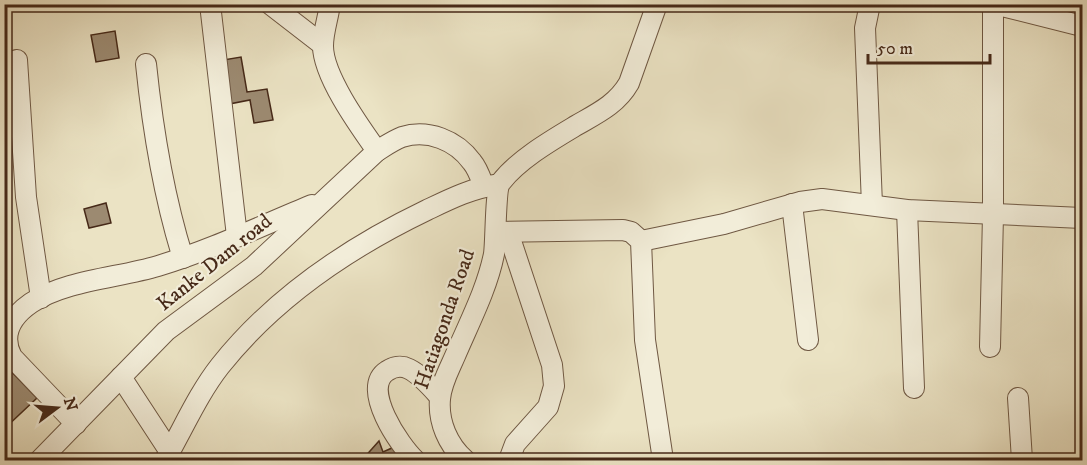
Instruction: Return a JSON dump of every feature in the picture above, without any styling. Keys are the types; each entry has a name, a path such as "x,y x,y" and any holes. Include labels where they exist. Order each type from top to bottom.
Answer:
{"street":[{"path":"210,4 237,236"},
{"path":"270,4 323,45"},
{"path":"330,4 323,45 328,67 355,119 377,151"},
{"path":"168,456 198,399 220,366 279,306 318,274 404,221 446,201 491,186 566,132 610,106 623,94 657,4"},
{"path":"870,4 865,28 872,205"},
{"path":"990,347 993,215 993,4 1083,26"},
{"path":"17,60 13,119 41,298"},
{"path":"146,64 160,170 170,216 183,258"},
{"name":"Kanke Dam road","path":"40,460 166,331 254,266 377,151 401,137 423,134 442,138 458,147 491,186"},
{"name":"Hatiagonda Road","path":"465,460 450,443 444,428 440,412 440,397 502,232 491,186"},
{"path":"640,241 724,224 792,204 822,200 907,210 1083,218"},
{"path":"76,424 12,357 6,346 6,335 13,322 30,304 50,293 133,274 183,258 322,201"},
{"path":"792,204 808,340"},
{"path":"907,210 914,388"},
{"path":"509,460 515,444 548,407 554,386 552,365 502,232 623,230 632,232 640,241 645,340 663,460"},
{"path":"415,460 405,451 385,419 378,383 383,374 393,367 407,368 421,377 440,397"},
{"path":"121,377 168,456"},
{"path":"1018,398 1022,460"}],"building":[{"path":"115,31 119,58 96,62 91,35"},
{"path":"241,57 247,92 267,89 273,120 254,123 250,100 224,105 217,61"},
{"path":"106,203 111,223 89,228 84,209"},
{"path":"4,364 37,398 4,429"},
{"path":"379,441 383,452 392,448 406,460 362,460"}]}
